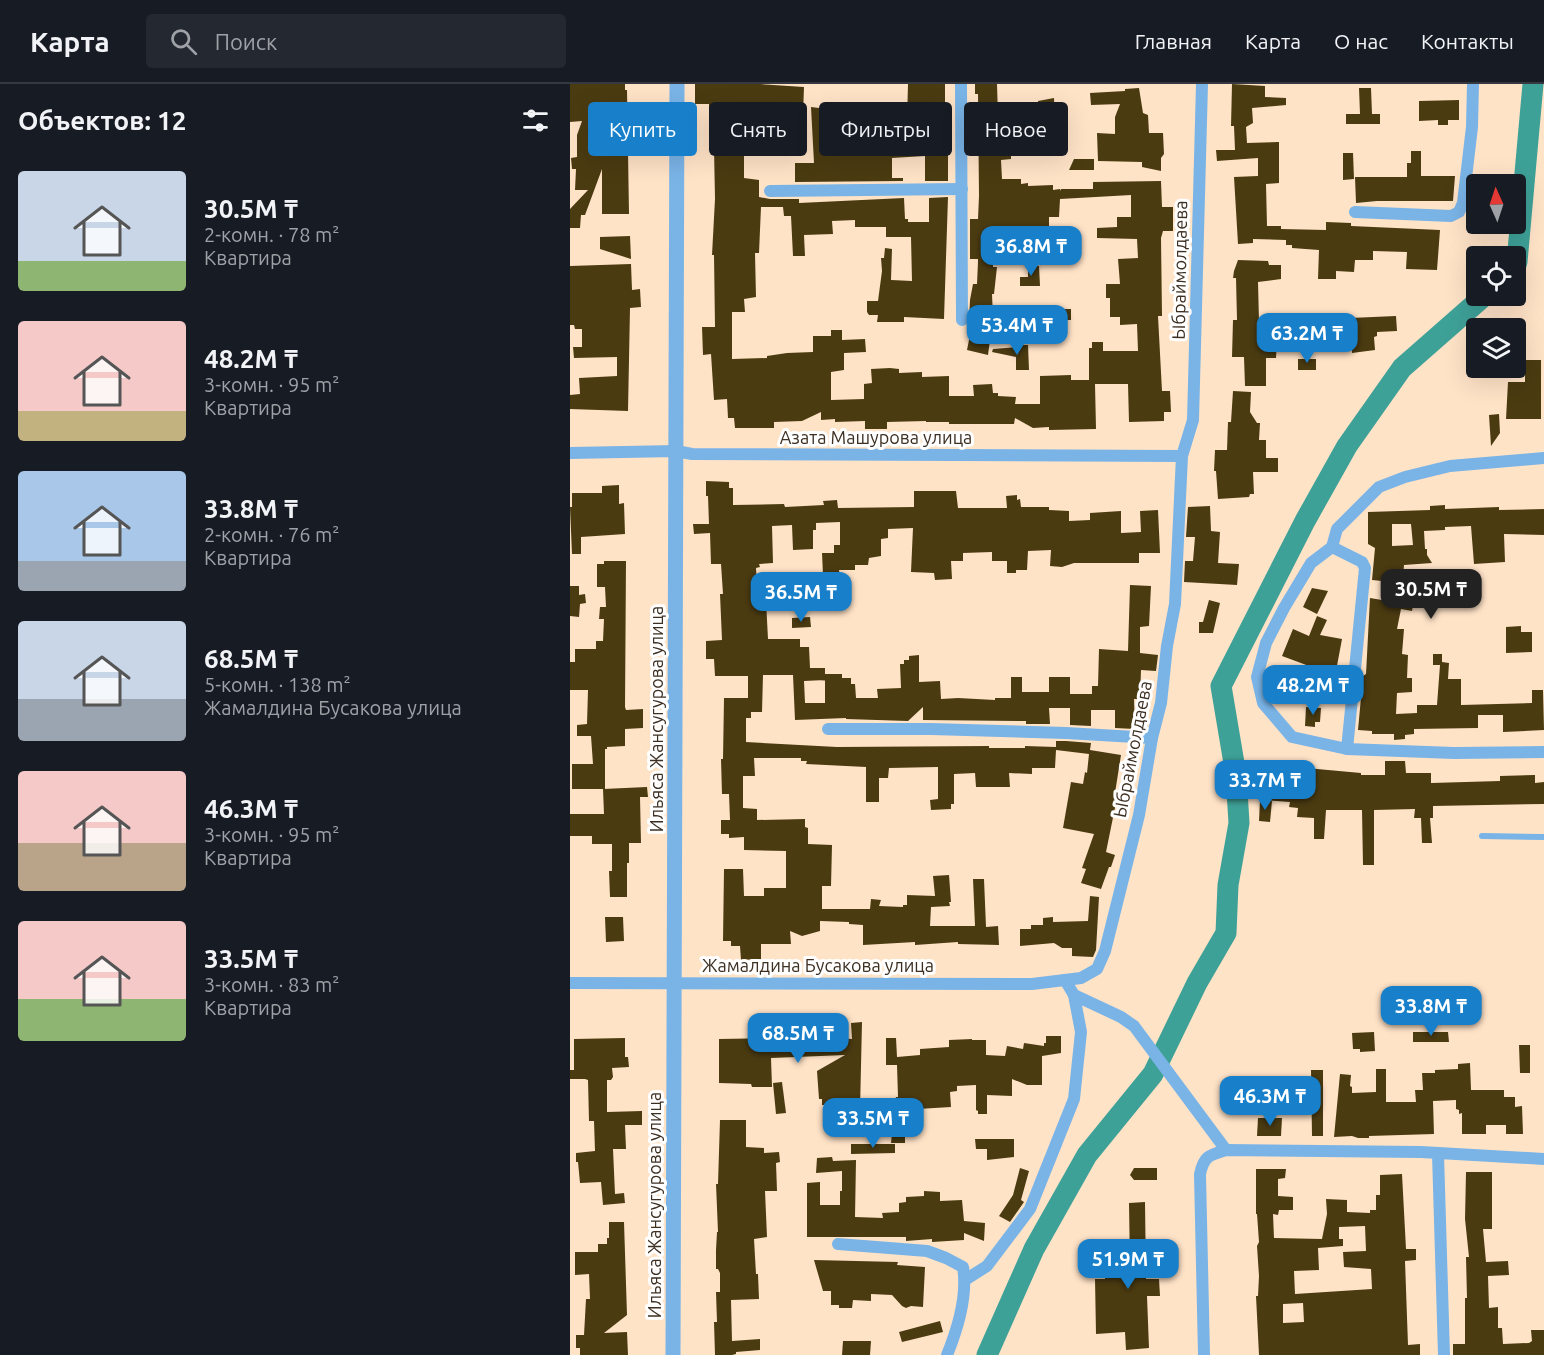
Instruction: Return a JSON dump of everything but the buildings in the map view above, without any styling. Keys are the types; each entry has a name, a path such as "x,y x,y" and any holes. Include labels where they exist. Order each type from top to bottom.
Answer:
{"street":[{"name":"Ильяса Жансугурова улица","path":"673,1355 676,84"},
{"path":"961,84 962,320"},
{"name":"Ыбраймолдаева","path":"1065,980 1090,974 1097,969 1101,961 1139,815 1152,738 1161,703 1167,646 1175,604 1182,456 1193,420 1202,84"},
{"path":"1355,212 1451,216 1459,212 1463,202 1472,127 1473,84"},
{"path":"770,191 962,189"},
{"name":"Азата Машурова улица","path":"570,453 676,451 692,454 1182,456"},
{"path":"1544,458 1450,466 1405,477 1379,487 1337,529 1332,547 1311,563 1266,643 1257,677 1263,703 1292,737 1347,749 1454,753 1544,752"},
{"path":"1332,547 1362,562 1365,568 1347,749"},
{"path":"828,729 942,729 1152,738"},
{"path":"965,1280 987,1266 1030,1209 1074,1098 1081,1032 1074,995 1065,980"},
{"name":"Жамалдина Бусакова улица","path":"570,983 1032,984 1065,980"},
{"path":"1074,995 1121,1017 1134,1026 1226,1150"},
{"path":"1204,1355 1200,1174 1203,1163 1209,1155 1226,1150 1438,1154 1544,1159"},
{"path":"1438,1154 1444,1355"},
{"path":"838,1244 927,1251 963,1267 965,1280 957,1331 947,1355"}],"lane":[{"path":"1482,836 1544,837"}],"waterway":[{"path":"1518,246 1533,84"},
{"path":"987,1355 1034,1249 1087,1155 1153,1074 1197,983 1226,933 1228,885 1239,823 1236,775 1221,686 1305,521 1347,446 1402,368 1473,306"}]}
